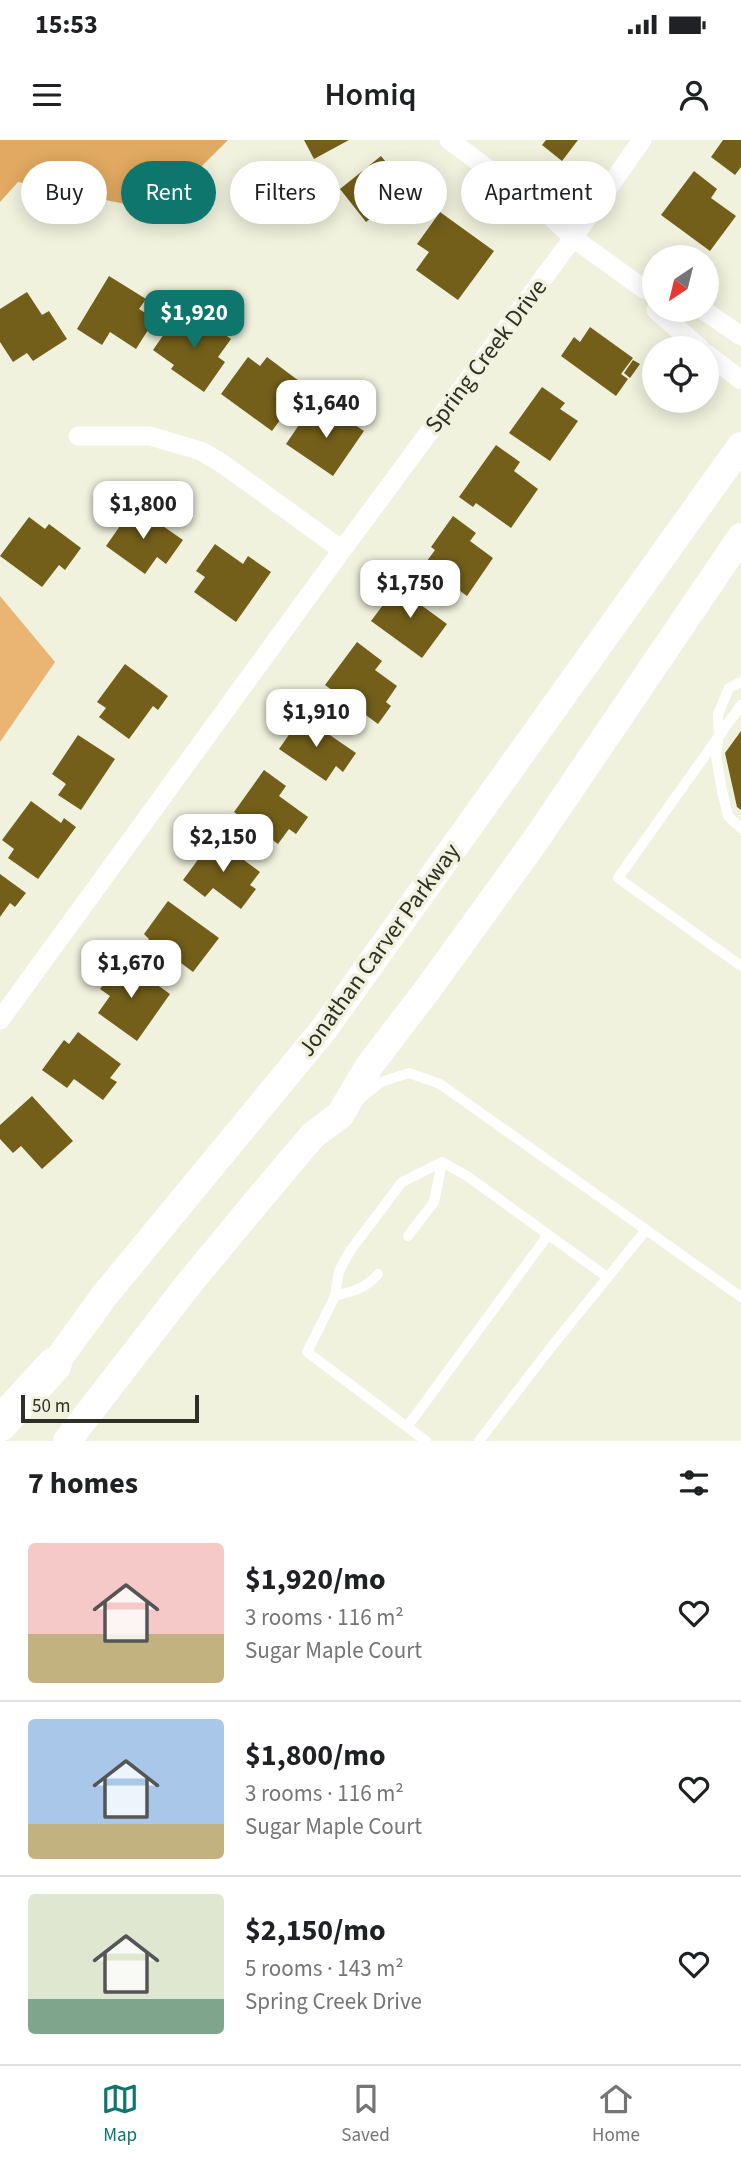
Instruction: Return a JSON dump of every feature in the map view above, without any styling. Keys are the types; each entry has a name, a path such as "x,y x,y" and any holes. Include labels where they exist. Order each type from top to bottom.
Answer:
{"highway":[{"path":"0,1424 54,1365"}],"main road":[{"name":"Jonathan Carver Parkway","path":"0,1440 104,1296 324,1029 741,446"},
{"path":"67,1441 187,1286 259,1199 313,1135 340,1115 369,1066 535,841 741,537"}],"street":[{"path":"449,140 573,237 642,284"},
{"name":"Spring Creek Drive","path":"0,1020 642,140"},
{"path":"719,321 741,337"},
{"path":"670,322 686,336"},
{"path":"719,363 741,380"},
{"path":"78,436 150,436 201,452 223,464 342,550"}],"lane":[{"path":"741,682 729,688 718,714 716,756 728,816 741,828"},
{"path":"741,706 618,878 741,966"},
{"path":"340,1115 382,1082 409,1073 440,1084 741,1297"},
{"path":"442,1162 467,1176 607,1278"},
{"path":"408,1236 434,1202 442,1162"},
{"path":"426,1441 307,1352 335,1296 339,1271 351,1251 402,1182 442,1162"},
{"path":"479,1441 646,1230"},
{"path":"407,1427 548,1235"},
{"path":"335,1296 356,1290 378,1274"}],"shaded area":[{"path":"0,140 228,140 207,161 121,161 121,203 107,200 107,161 21,161 21,183 18,182 0,202"},
{"path":"0,596 55,662 0,742"}],"building":[{"path":"304,140 349,140 314,159"},
{"path":"546,140 578,140 562,161 542,145"},
{"path":"723,140 741,140 741,167 735,175 711,157"},
{"path":"694,171 717,189 711,198 736,216 714,245 702,245 661,215"},
{"path":"354,178 354,207 340,189"},
{"path":"447,217 494,251 458,300 416,270 429,252 417,244 431,224 447,224"},
{"path":"109,276 146,299 139,309 155,319 136,349 110,332 102,345 77,329"},
{"path":"27,292 42,315 49,311 67,339 33,361 27,353 13,362 0,342 0,309"},
{"path":"177,315 191,325 197,315 231,339 218,357 225,362 204,392 171,369 174,365 153,350"},
{"path":"590,327 633,358 621,374 628,379 616,396 561,356 574,337 580,342"},
{"path":"248,357 260,366 267,357 299,381 285,400 291,405 272,431 221,394"},
{"path":"633,360 640,364 630,378 624,373"},
{"path":"542,387 565,403 560,409 578,421 550,461 509,433"},
{"path":"325,405 364,431 333,476 286,444 303,419 312,425"},
{"path":"496,445 520,462 514,471 538,489 511,528 476,503 473,507 459,497"},
{"path":"134,506 183,540 166,564 157,557 145,574 106,546"},
{"path":"453,516 476,533 470,541 493,558 467,596 424,565 435,550 431,547"},
{"path":"29,517 45,529 49,524 81,548 65,570 59,565 42,587 0,556"},
{"path":"215,544 243,564 248,556 271,572 236,622 194,592 205,577 196,571"},
{"path":"409,583 427,596 421,605 447,624 422,658 371,621 395,589 401,593"},
{"path":"357,642 382,661 375,670 397,686 386,702 391,706 378,724 325,685"},
{"path":"125,664 168,696 158,710 153,706 129,739 99,717 106,708 97,702"},
{"path":"302,716 356,753 343,772 336,766 326,781 279,749"},
{"path":"741,731 741,810 737,807 725,753"},
{"path":"78,735 115,759 81,810 58,795 66,784 52,774"},
{"path":"264,770 286,786 279,796 308,817 296,834 289,829 278,844 234,812"},
{"path":"31,801 61,823 64,818 76,827 38,879 8,858 14,849 2,840"},
{"path":"214,838 260,872 250,885 256,889 241,909 213,888 205,897 183,880"},
{"path":"0,874 26,893 15,907 10,903 0,917"},
{"path":"168,901 219,938 193,972 169,954 162,963 142,948 149,939 144,934"},
{"path":"121,959 170,994 137,1041 98,1013 110,996 100,989"},
{"path":"78,1032 121,1064 110,1078 117,1082 103,1100 74,1079 67,1088 42,1070 64,1040 69,1044"},
{"path":"32,1096 73,1141 42,1169 21,1146 13,1153 0,1139 0,1125"}]}
